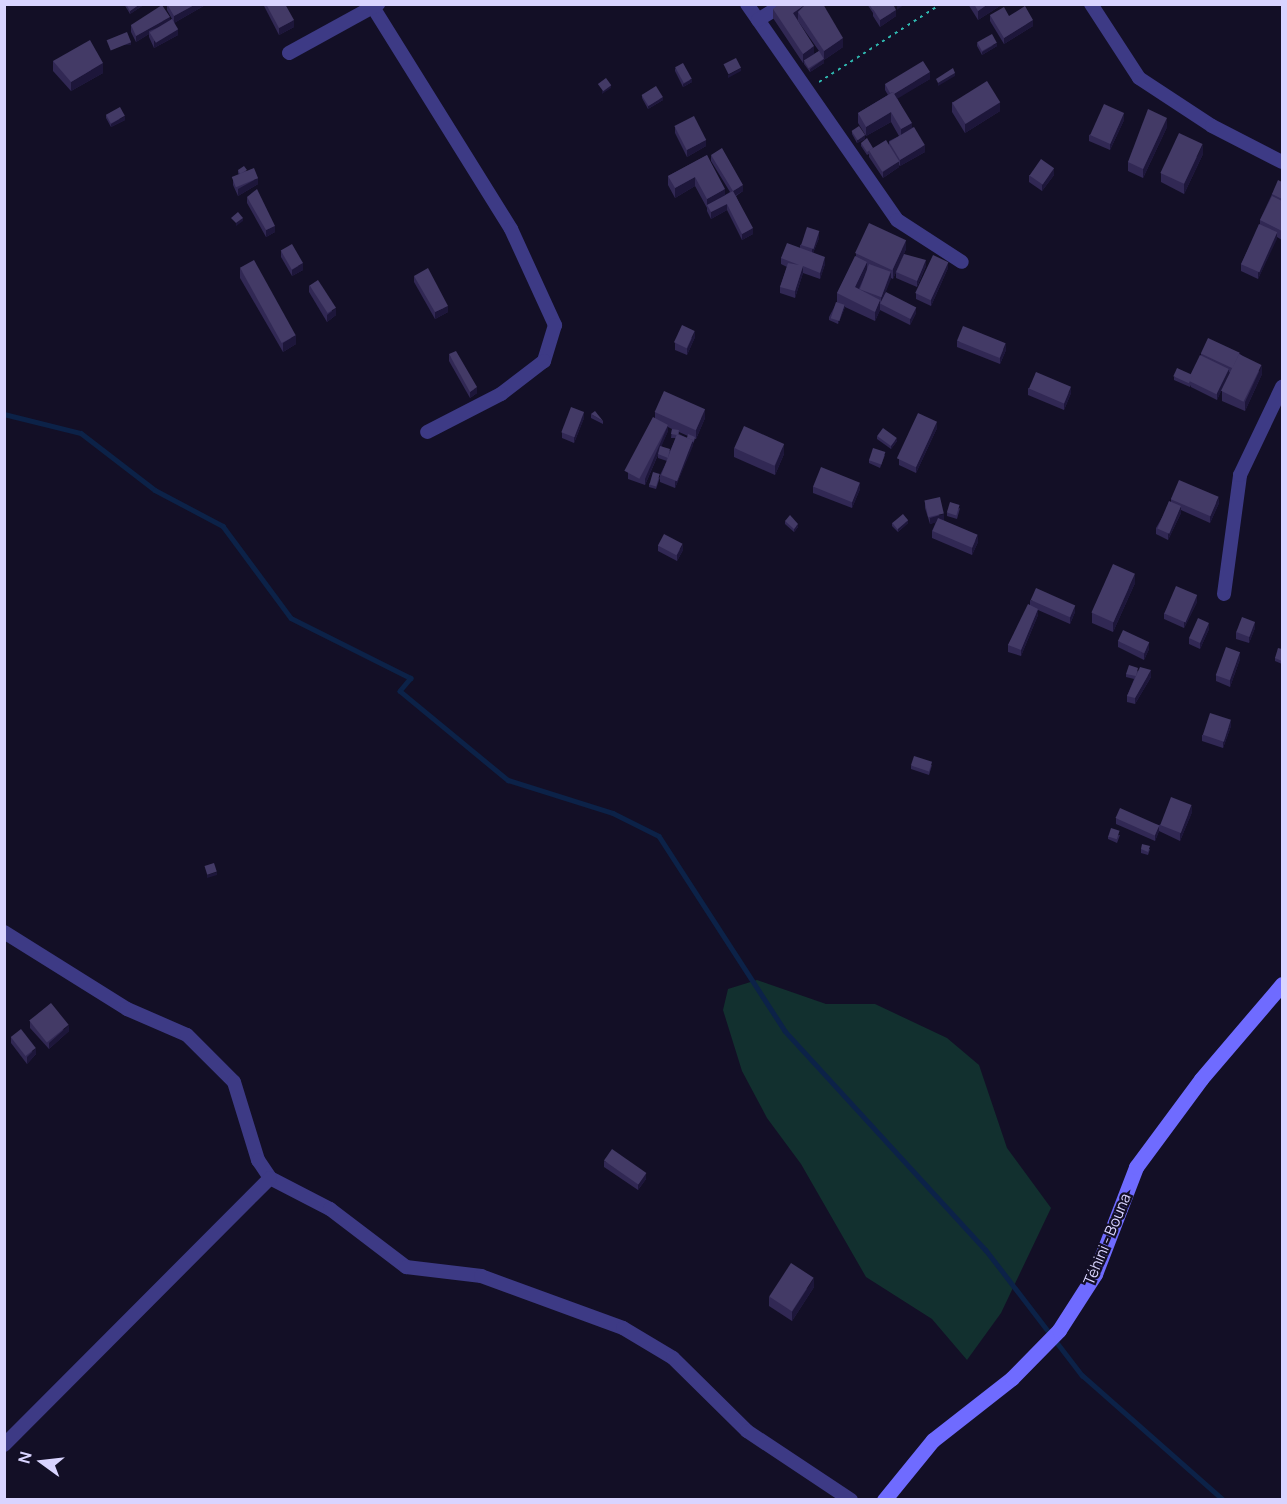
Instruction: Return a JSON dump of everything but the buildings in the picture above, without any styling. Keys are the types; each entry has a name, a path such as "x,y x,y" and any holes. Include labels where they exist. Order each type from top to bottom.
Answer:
{"street":[{"path":"747,4 809,88 897,220 962,262"},
{"path":"758,20 784,4"},
{"path":"1091,4 1138,78 1212,126 1282,162"},
{"path":"289,53 374,5 511,229 555,325 544,361 501,394 427,432"},
{"path":"1224,594 1240,475 1282,387"},
{"path":"4,932 127,1009 187,1035 234,1082 258,1160 270,1178 330,1209 406,1267 481,1276 623,1328 673,1358 747,1431 851,1500"},
{"name":"Téhini - Bouna","path":"884,1500 933,1440 1012,1378 1059,1330 1095,1274 1136,1167 1201,1079 1282,984"},
{"path":"4,1445 270,1178"}],"path":[{"path":"809,88 941,4"}],"green space":[{"path":"757,980 826,1004 875,1004 947,1038 979,1065 1007,1148 1051,1208 1001,1313 967,1360 932,1319 866,1277 801,1164 767,1118 742,1071 723,1010 728,989"}],"waterway":[{"path":"4,414 81,433 155,490 223,526 291,618 411,678 400,691 508,780 613,813 659,836 785,1031 986,1250 1082,1375 1224,1500"}]}
